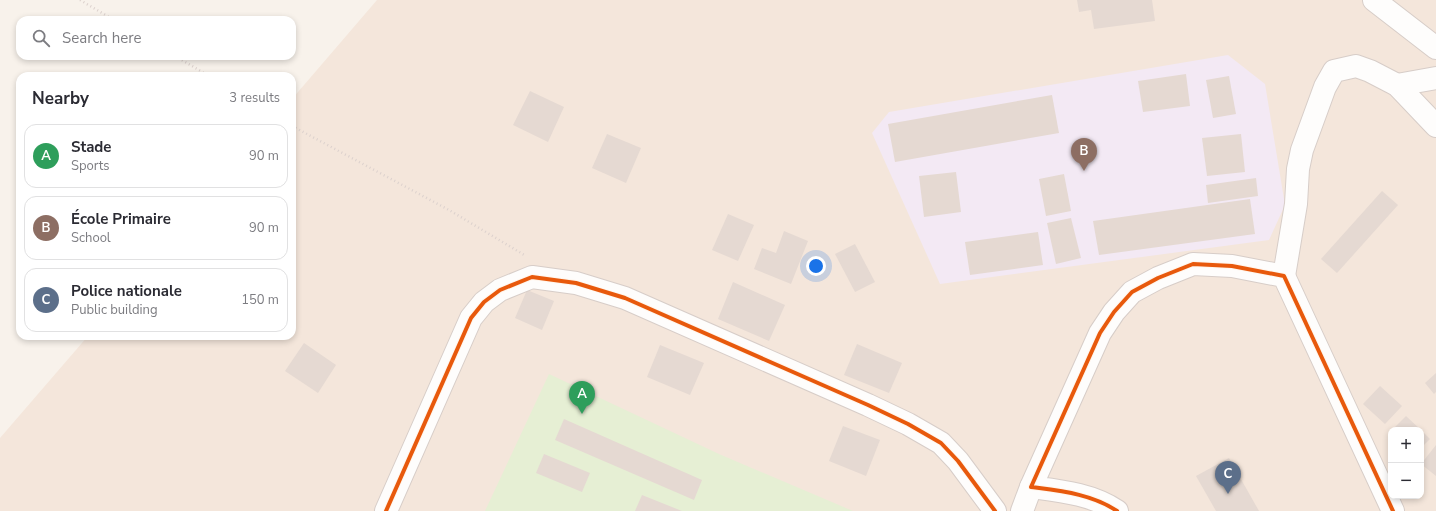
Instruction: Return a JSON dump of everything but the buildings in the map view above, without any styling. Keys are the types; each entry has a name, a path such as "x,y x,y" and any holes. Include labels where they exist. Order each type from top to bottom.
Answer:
{"street":[{"path":"1374,0 1436,48"},
{"path":"1393,511 1284,276 1296,204 1298,169 1302,150 1325,87 1334,71 1356,66 1370,71 1397,85 1436,126"},
{"path":"1397,85 1436,78"},
{"path":"1022,511 1100,333 1114,312 1132,292 1158,278 1193,264 1232,266 1284,276"},
{"path":"386,511 470,318 484,302 500,290 532,277 576,283 625,298 908,424 941,443 958,461 995,511"},
{"path":"1031,488 1085,497 1105,504 1117,511"}],"path":[{"path":"80,0 107,16"},
{"path":"182,60 202,72"},
{"path":"296,128 449,210 527,257"}],"shaded area":[{"path":"377,0 1436,0 1436,511 0,511 0,438 85,340 296,340 296,94"},
{"path":"1228,55 1265,84 1285,205 1269,240 940,284 872,133 889,112"}],"green space":[{"path":"549,374 719,454 853,511 485,511"}],"cycle path":[{"path":"1117,511 1107,505 1087,497 1031,487 1100,333 1114,312 1132,292 1158,278 1193,264 1232,266 1284,276 1393,511"},
{"path":"386,511 471,318 484,302 500,290 532,277 576,283 625,298 908,424 941,443 958,461 995,511"}],"place":[{"name":"École Primaire","path":"1084,171"},
{"name":"Stade","path":"582,414"},
{"name":"Police nationale","path":"1228,494"}]}
